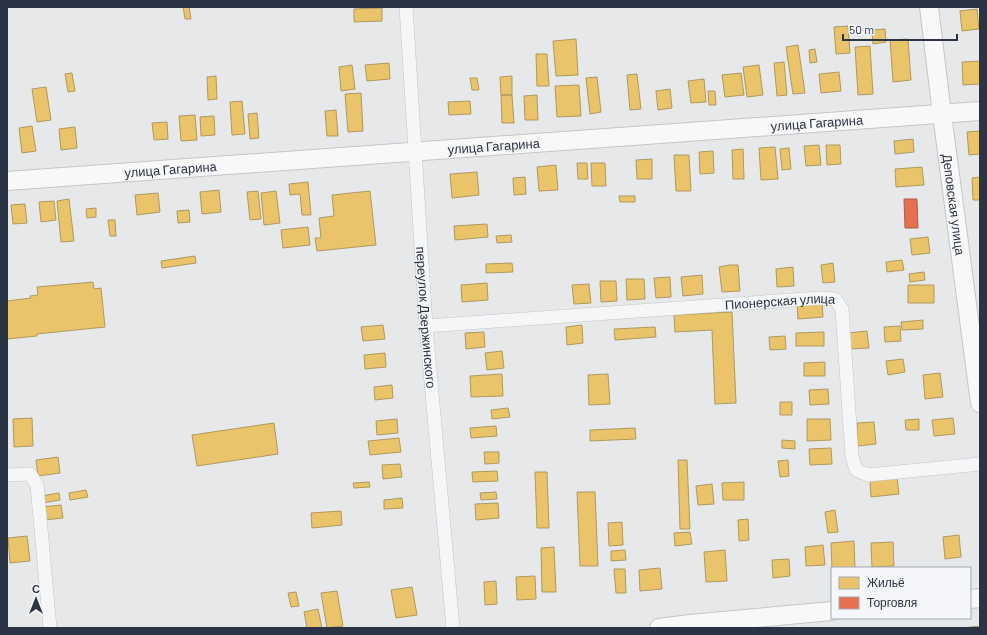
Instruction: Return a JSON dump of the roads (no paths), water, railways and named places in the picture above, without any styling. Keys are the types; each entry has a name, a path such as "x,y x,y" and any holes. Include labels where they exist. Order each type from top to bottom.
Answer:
{"street":[{"name":"переулок Дзержинского","path":"406,7 426,326 453,628"},
{"name":"Деповская улица","path":"930,7 942,114 978,367 980,402"},
{"name":"улица Гагарина","path":"7,182 415,151 980,111"},
{"name":"Пионерская улица","path":"426,326 820,298 835,299 842,309 852,456 856,470 868,474 980,464"},
{"path":"7,475 30,474 37,485 50,628"},
{"path":"659,628 831,611"}]}
